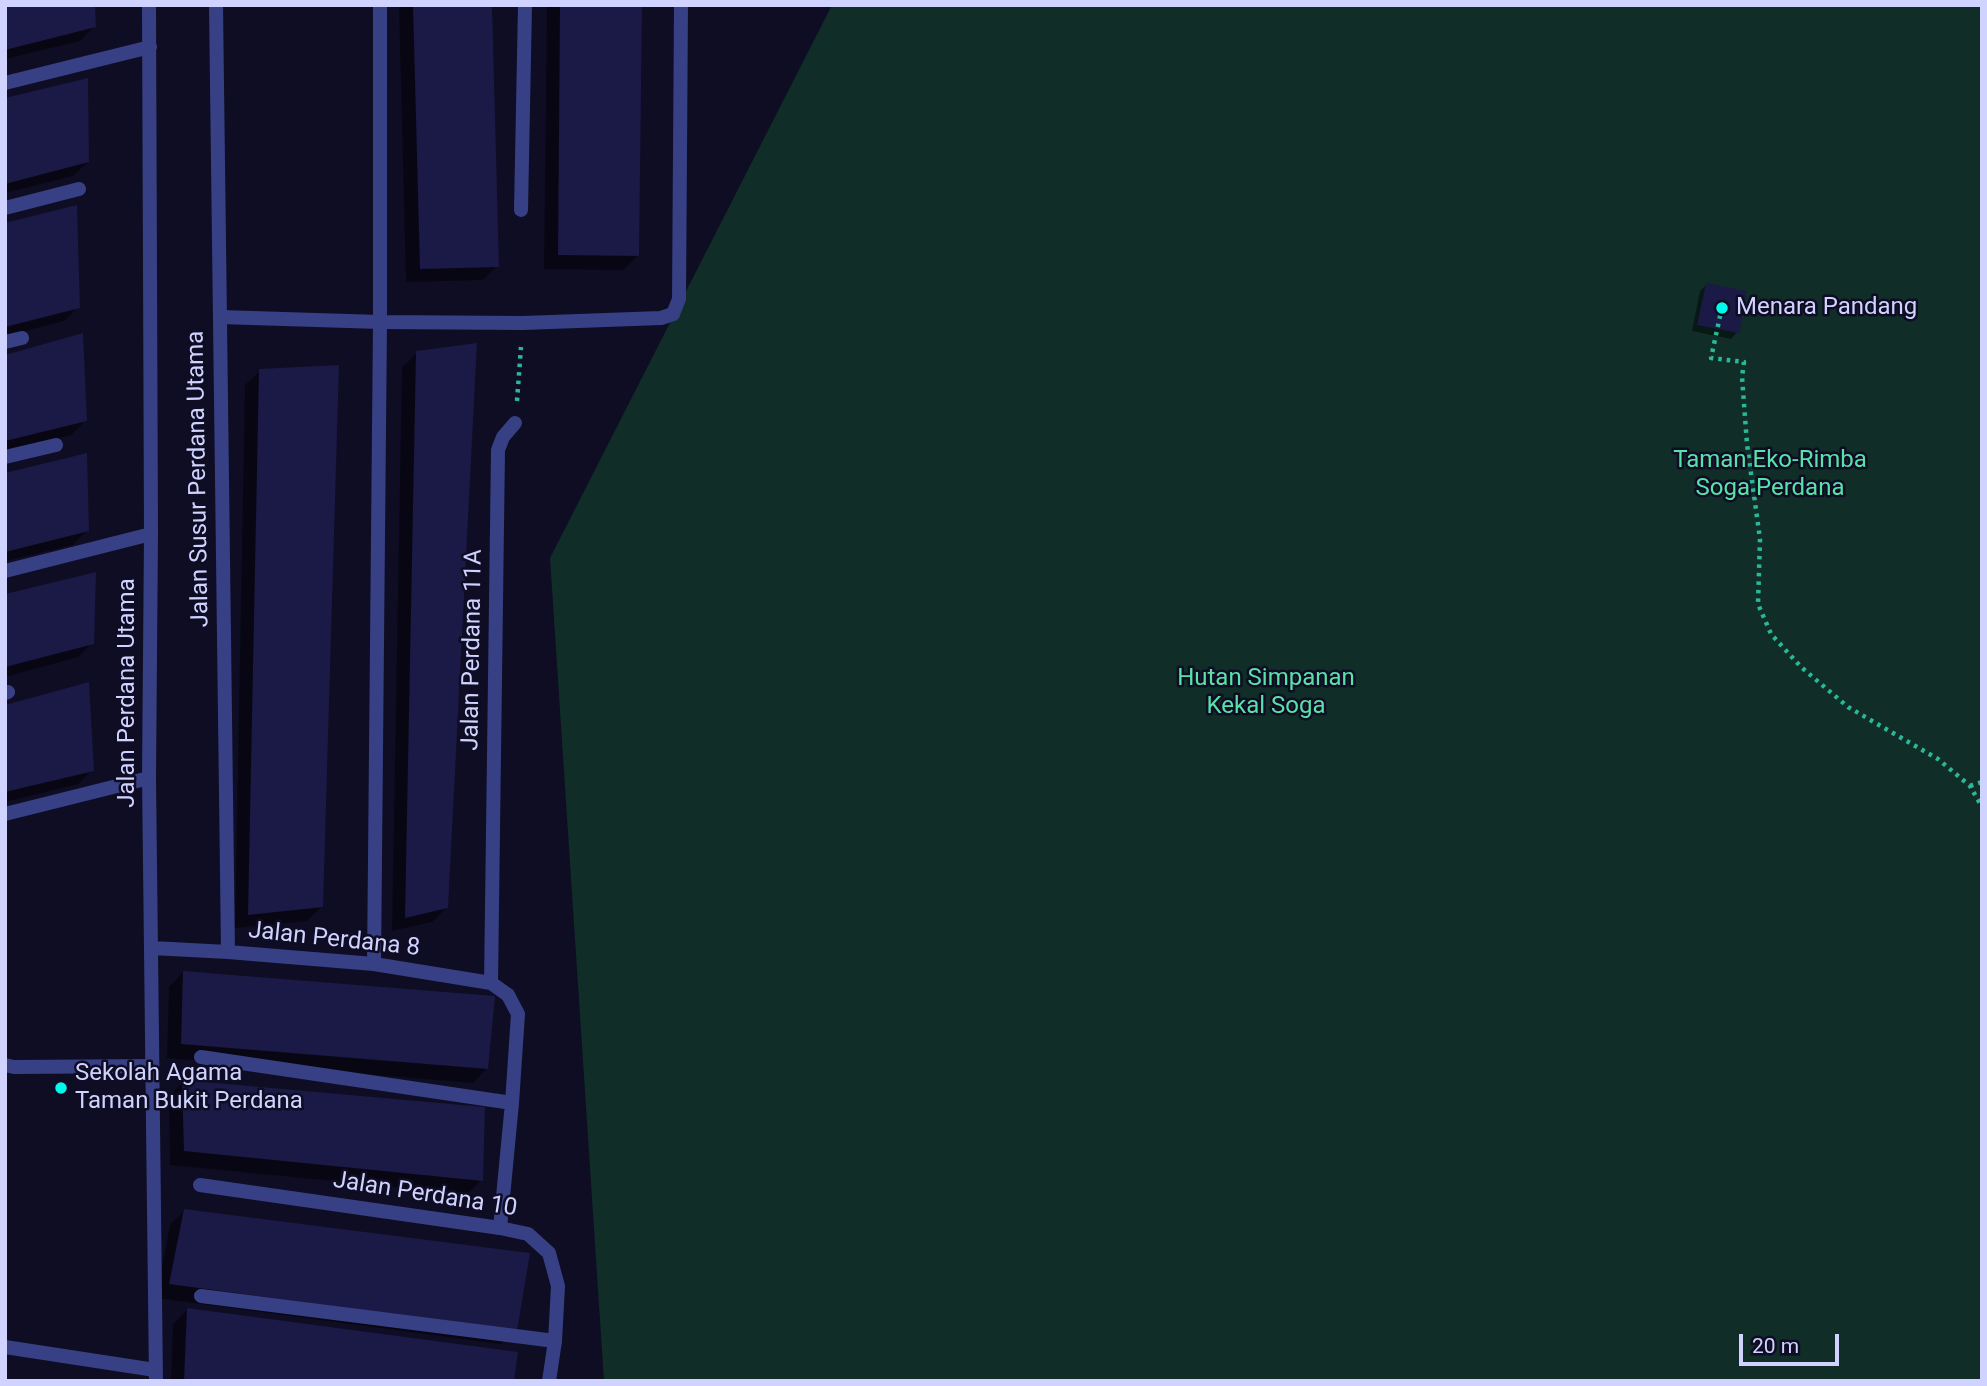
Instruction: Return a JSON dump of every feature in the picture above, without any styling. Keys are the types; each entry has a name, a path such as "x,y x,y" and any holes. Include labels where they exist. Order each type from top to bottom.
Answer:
{"street":[{"name":"Jalan Perdana Utama","path":"149,5 149,778 155,1375"},
{"name":"Jalan Susur Perdana Utama","path":"216,5 228,952"},
{"path":"374,964 380,5"},
{"path":"521,210 525,5"},
{"path":"220,317 380,323 523,323 661,318 673,314 679,299 681,5"},
{"path":"5,83 150,47"},
{"path":"5,208 79,189"},
{"path":"5,342 22,338"},
{"name":"Jalan Perdana 11A","path":"491,983 498,450 503,437 515,423"},
{"path":"5,457 56,446"},
{"path":"5,571 151,534"},
{"path":"5,814 149,778"},
{"name":"Jalan Perdana 8","path":"152,948 374,964 491,983 508,995 518,1014 512,1103"},
{"path":"201,1057 512,1103 500,1228"},
{"path":"5,1065 152,1066"},
{"name":"Jalan Perdana 10","path":"200,1185 528,1234 549,1253 558,1286 555,1341 549,1381"},
{"path":"201,1296 555,1341"},
{"path":"5,1347 155,1375"}],"path":[{"path":"1722,307 1711,358 1744,362 1742,376 1747,444 1760,539 1758,604 1771,634 1801,667 1848,707 1938,759 1970,786 1982,807"},
{"path":"515,423 523,323"},
{"path":"1970,786 1982,782"}],"green space":[{"name":"Hutan Simpanan Kekal Soga","path":"832,5 1982,5 1982,1381 604,1381 550,558"}],"building":[{"path":"5,5 95,5 96,27 5,50"},
{"path":"413,5 492,5 499,267 420,269"},
{"path":"560,5 642,5 639,256 558,255"},
{"path":"88,78 89,162 5,184 5,98"},
{"path":"77,205 80,308 5,327 5,223"},
{"name":"Menara Pandang","path":"1706,283 1747,291 1739,333 1697,325"},
{"path":"83,333 87,421 5,441 5,355"},
{"path":"477,343 448,908 405,918 416,351"},
{"path":"339,365 323,907 248,915 259,369"},
{"path":"87,453 89,531 5,552 5,473"},
{"path":"96,572 94,644 5,667 5,594"},
{"path":"89,682 94,771 5,792 5,705"},
{"path":"183,971 495,996 488,1069 181,1044"},
{"path":"182,1080 485,1107 483,1181 184,1151"},
{"path":"184,1209 530,1253 517,1331 169,1284"},
{"path":"187,1308 518,1352 514,1381 184,1381"}],"place":[{"name":"Menara Pandang","path":"1722,308"},
{"name":"Sekolah Agama Taman Bukit Perdana","path":"61,1088"}],"park label":[{"name":"Taman Eko-Rimba Soga Perdana","path":"1770,475"}]}
